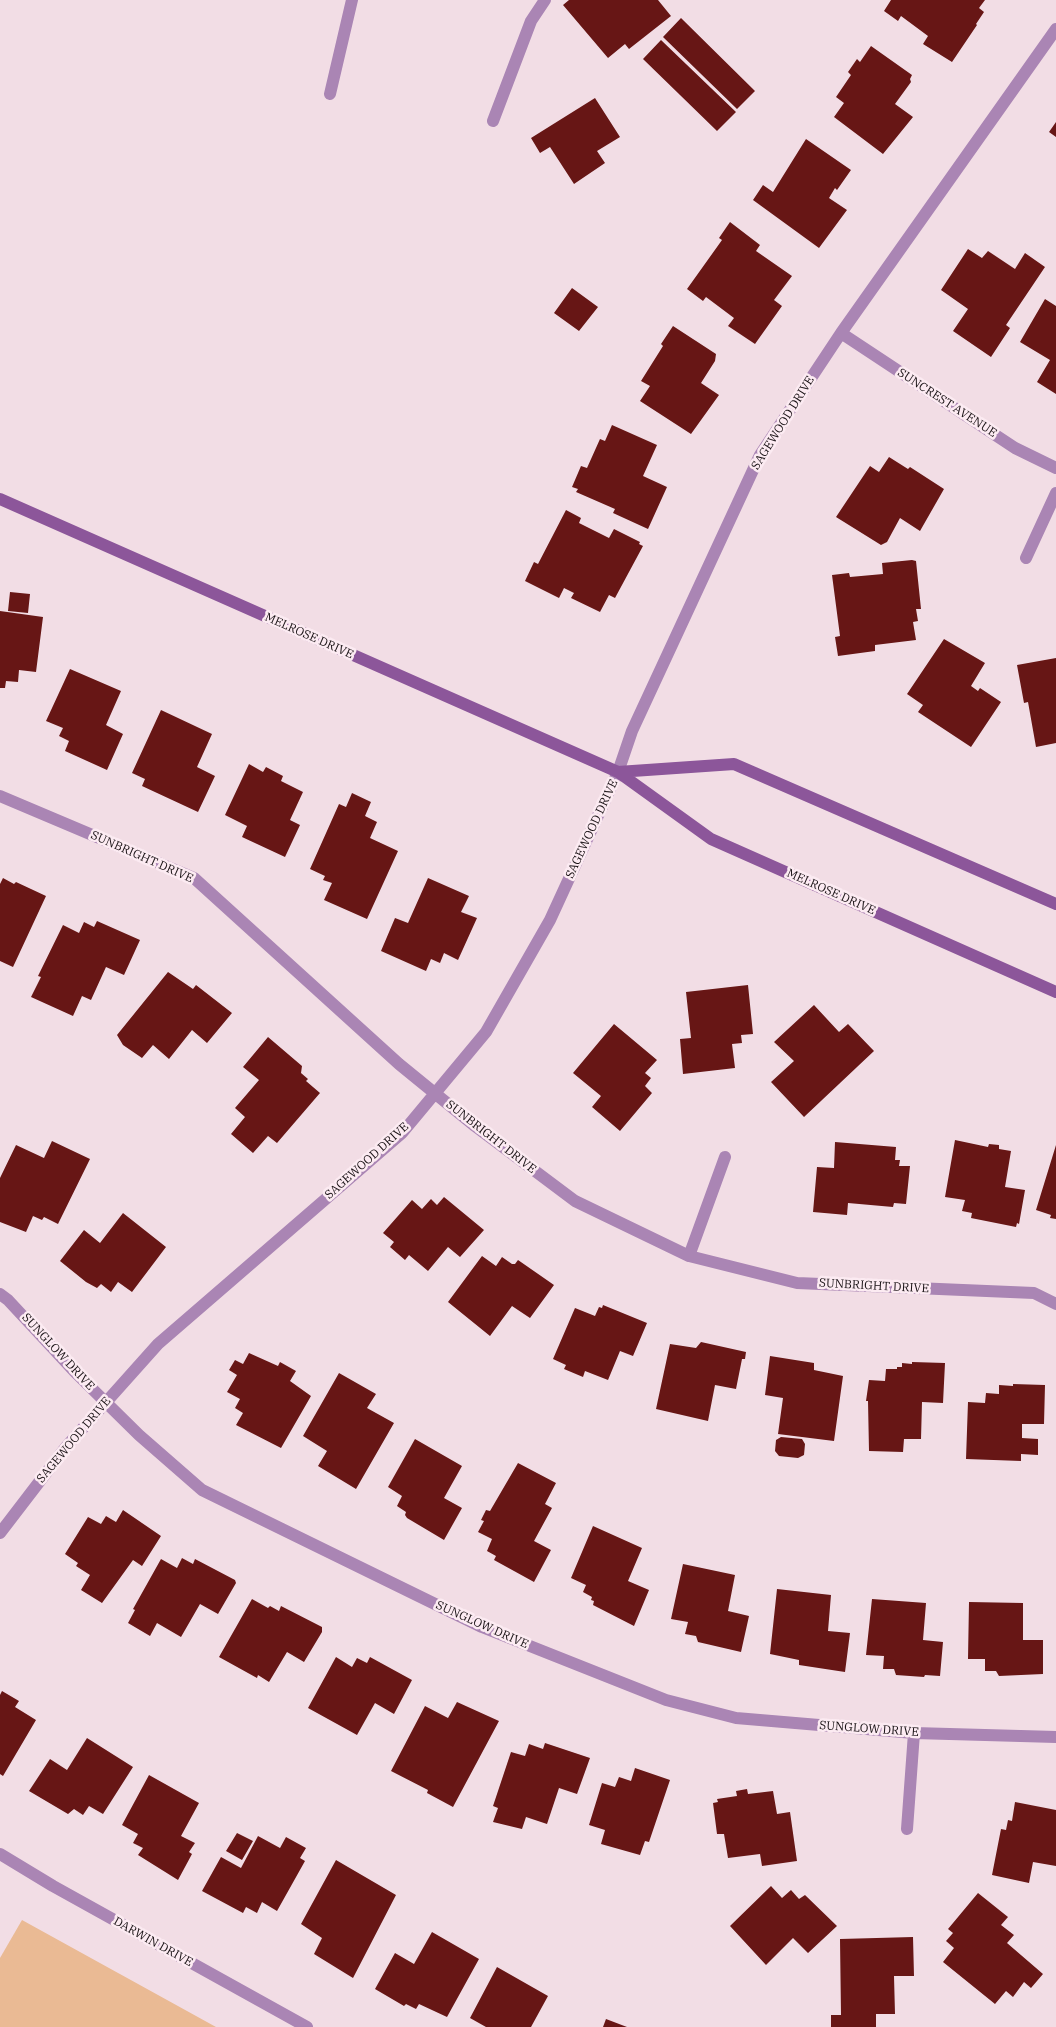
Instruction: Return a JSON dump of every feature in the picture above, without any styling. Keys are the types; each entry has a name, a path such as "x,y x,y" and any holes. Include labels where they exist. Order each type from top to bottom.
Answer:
{"main road":[{"name":"MELROSE DRIVE","path":"0,499 618,772 711,839 1056,992"},
{"name":"MELROSE DRIVE","path":"618,772 734,764 1056,904"}],"street":[{"path":"330,94 352,0"},
{"path":"492,121 532,21 546,0"},
{"name":"SAGEWOOD DRIVE","path":"0,1533 66,1447 158,1344 402,1133 486,1032 550,920 618,772 632,731 760,455 841,333 1056,29"},
{"name":"SUNCREST AVENUE","path":"841,333 1015,448 1056,468"},
{"path":"1026,558 1056,493"},
{"name":"SUNBRIGHT DRIVE","path":"0,796 194,878 399,1064 575,1201 689,1256 797,1283 1034,1293 1056,1304"},
{"path":"689,1256 725,1157"},
{"name":"SUNGLOW DRIVE","path":"0,1294 8,1300 74,1371 202,1490 482,1627 666,1700 736,1718 914,1733 1056,1737"},
{"path":"907,1829 914,1733"},
{"name":"DARWIN DRIVE","path":"0,1854 53,1886 307,2027"}],"shaded area":[{"path":"22,1920 216,2027 0,2027 0,1958"}],"building":[{"path":"569,0 658,0 671,16 629,49 625,44 608,58 563,5"},
{"path":"891,0 985,0 979,8 984,12 952,62 923,44 928,36 901,16 898,21 884,11"},
{"path":"681,18 755,91 737,109 663,37"},
{"path":"661,40 736,112 717,131 643,59"},
{"path":"871,46 912,75 911,82 895,104 913,117 883,154 834,117 844,103 836,97 851,75 848,72 857,59 860,62"},
{"path":"595,98 620,137 597,151 605,163 574,184 550,147 540,153 531,138"},
{"path":"1056,122 1056,137 1049,132"},
{"path":"806,139 851,170 829,198 847,210 819,248 753,200 763,185 773,192"},
{"path":"730,222 760,245 756,251 792,276 774,300 782,306 755,344 728,326 734,318 706,297 703,301 687,289 722,240 719,238"},
{"path":"968,249 982,258 988,251 1015,269 1025,253 1045,267 1006,325 1010,328 991,357 953,331 968,309 941,290"},
{"path":"572,288 598,307 579,331 554,313"},
{"path":"1045,299 1056,306 1056,394 1037,382 1050,360 1020,342"},
{"path":"673,326 716,354 715,361 701,383 719,395 691,434 640,401 650,386 641,381"},
{"path":"612,425 657,445 643,476 667,487 648,529 613,513 615,509 576,492 578,489 572,487 581,466 587,468 600,439 605,441"},
{"path":"889,457 908,469 910,467 944,489 920,531 900,518 887,542 881,545 836,517 870,466 879,472"},
{"path":"566,510 581,518 579,523 609,538 614,529 640,542 639,544 643,546 615,598 609,595 600,612 571,598 574,593 564,588 559,598 525,581 534,562 538,564"},
{"path":"916,561 921,609 916,609 918,621 913,622 916,640 875,645 875,651 838,656 835,637 840,636 832,575 849,573 850,577 883,574 882,563"},
{"path":"10,592 30,594 28,613 8,611"},
{"path":"0,611 43,617 36,672 19,670 18,682 6,681 5,688 0,688"},
{"path":"944,639 985,663 971,686 978,691 980,688 1001,702 971,747 918,712 923,705 907,694"},
{"path":"1056,658 1056,743 1036,747 1028,702 1024,703 1017,665"},
{"path":"70,669 121,691 106,725 123,734 107,770 65,751 69,741 59,736 63,728 46,721"},
{"path":"161,710 212,734 197,767 215,776 198,812 142,786 145,779 132,773"},
{"path":"249,764 263,772 266,767 283,776 281,781 303,792 290,820 300,825 285,857 242,837 247,826 225,815"},
{"path":"352,793 371,802 365,816 377,822 370,838 398,851 367,919 324,900 332,883 323,880 325,876 310,869 339,804 346,807"},
{"path":"3,878 46,896 13,967 0,961 0,884"},
{"path":"428,878 469,896 461,912 477,918 458,960 444,953 440,963 431,959 426,971 381,951 395,918 408,923"},
{"path":"97,921 140,940 124,975 106,967 91,1000 82,996 73,1016 31,997 41,977 38,976 63,925 79,933 84,922 94,927"},
{"path":"168,972 193,989 196,985 232,1013 207,1043 192,1030 169,1059 153,1045 142,1058 123,1045 117,1035"},
{"path":"748,985 753,1034 741,1035 742,1043 732,1044 735,1068 683,1074 680,1039 691,1038 686,992"},
{"path":"814,1005 839,1032 848,1024 874,1051 804,1117 771,1082 794,1061 774,1042"},
{"path":"614,1024 657,1060 645,1073 651,1078 645,1086 652,1093 620,1131 592,1107 601,1096 573,1073"},
{"path":"268,1037 302,1066 301,1073 308,1079 306,1081 320,1093 277,1143 268,1136 253,1153 231,1134 245,1117 235,1108 259,1080 243,1067"},
{"path":"955,1140 988,1147 989,1144 999,1145 999,1149 1011,1151 1005,1187 1025,1190 1019,1224 1017,1223 1016,1227 971,1218 972,1213 962,1211 965,1200 945,1197"},
{"path":"52,1141 90,1159 58,1224 44,1217 42,1220 33,1216 26,1232 0,1222 0,1178 16,1145 44,1158"},
{"path":"835,1142 896,1147 895,1160 900,1160 899,1166 910,1166 906,1204 894,1203 893,1207 848,1203 847,1215 813,1212 817,1167 834,1168"},
{"path":"1056,1145 1056,1219 1050,1218 1051,1215 1036,1210"},
{"path":"444,1197 484,1230 460,1257 448,1247 428,1271 409,1255 405,1260 390,1247 394,1242 383,1233 412,1200 422,1209 431,1199 437,1205"},
{"path":"123,1213 166,1247 132,1292 118,1282 111,1292 101,1284 97,1288 86,1282 60,1261 84,1230 100,1243"},
{"path":"482,1256 496,1266 502,1257 512,1264 515,1264 518,1260 554,1285 530,1318 512,1306 490,1336 448,1302"},
{"path":"603,1305 647,1323 633,1356 620,1351 608,1380 585,1371 583,1377 564,1369 566,1365 553,1359 575,1308 595,1316 599,1307 602,1308"},
{"path":"701,1342 746,1352 745,1359 742,1359 736,1389 715,1385 708,1421 656,1409 670,1344 696,1348"},
{"path":"249,1353 278,1366 280,1362 296,1371 290,1381 311,1396 281,1448 236,1425 243,1413 235,1408 240,1399 227,1392 237,1375 229,1370 235,1360 243,1364"},
{"path":"770,1356 814,1363 814,1370 843,1376 834,1441 778,1434 783,1398 765,1395"},
{"path":"912,1362 945,1363 943,1403 922,1402 921,1439 904,1439 903,1452 869,1451 868,1401 866,1401 869,1380 885,1381 886,1369 897,1369 897,1367 902,1367 902,1363 912,1364"},
{"path":"339,1373 376,1394 367,1408 394,1423 356,1489 318,1466 327,1451 303,1436"},
{"path":"1013,1384 1045,1385 1044,1424 1022,1424 1022,1438 1038,1439 1038,1455 1021,1454 1021,1461 966,1459 968,1402 985,1403 986,1393 999,1394 999,1385 1013,1386"},
{"path":"781,1437 802,1439 805,1444 804,1455 798,1458 779,1456 775,1451 776,1440"},
{"path":"415,1439 462,1466 444,1498 462,1508 444,1540 407,1518 406,1512 397,1506 402,1496 388,1487"},
{"path":"518,1463 556,1483 545,1504 552,1508 534,1541 551,1550 534,1582 494,1560 496,1556 487,1551 492,1539 478,1532 484,1521 481,1520 486,1510 490,1511"},
{"path":"123,1510 161,1536 142,1566 133,1560 102,1603 81,1590 90,1575 76,1566 78,1563 65,1554 88,1517 101,1524 106,1516 116,1522"},
{"path":"593,1526 642,1548 628,1581 649,1590 634,1626 593,1605 592,1597 583,1592 586,1585 571,1578"},
{"path":"182,1558 193,1564 195,1559 235,1580 236,1583 218,1614 200,1604 181,1637 157,1623 150,1636 128,1623 135,1610 133,1609 161,1559 177,1568"},
{"path":"683,1564 735,1575 728,1611 749,1616 741,1652 698,1642 696,1636 685,1634 688,1622 671,1619"},
{"path":"777,1589 831,1595 828,1631 850,1633 845,1672 799,1665 799,1660 770,1654"},
{"path":"252,1599 268,1608 270,1606 279,1611 281,1606 322,1627 322,1632 304,1662 287,1652 269,1682 258,1675 257,1678 219,1657"},
{"path":"872,1599 926,1603 923,1640 943,1642 940,1676 896,1675 894,1669 883,1669 884,1656 866,1655"},
{"path":"969,1602 1023,1603 1023,1640 1043,1640 1043,1674 999,1676 996,1671 985,1671 985,1659 968,1659"},
{"path":"336,1657 352,1667 357,1658 367,1663 370,1657 412,1680 394,1714 375,1703 357,1735 308,1708"},
{"path":"2,1691 19,1701 15,1707 36,1720 3,1776 0,1774 0,1695"},
{"path":"457,1702 499,1721 453,1807 427,1793 428,1790 391,1771 425,1706 448,1718"},
{"path":"87,1738 133,1767 103,1814 89,1806 83,1815 74,1809 68,1814 29,1791 50,1759 67,1770"},
{"path":"545,1743 590,1758 577,1794 559,1788 547,1824 526,1817 522,1829 493,1822 498,1808 493,1806 511,1752 525,1756 529,1744 543,1749"},
{"path":"635,1768 670,1780 649,1842 645,1841 640,1855 601,1844 605,1830 589,1825 602,1783 615,1787 619,1777 631,1781"},
{"path":"149,1775 199,1803 181,1836 195,1843 189,1852 192,1854 178,1880 138,1855 143,1848 133,1843 138,1834 122,1825"},
{"path":"747,1789 748,1794 773,1791 777,1814 790,1812 797,1861 762,1866 760,1854 728,1858 724,1834 717,1834 713,1803 718,1802 717,1799 737,1796 736,1791"},
{"path":"1015,1802 1056,1810 1056,1866 1033,1862 1029,1883 992,1875 1001,1829 1006,1830 1008,1820 1012,1821"},
{"path":"237,1833 253,1841 242,1860 226,1851"},
{"path":"258,1836 280,1848 286,1837 306,1848 300,1858 305,1861 277,1911 262,1902 257,1913 246,1907 243,1913 202,1891 221,1857 241,1868"},
{"path":"336,1860 396,1895 353,1978 314,1954 322,1938 301,1924"},
{"path":"771,1886 782,1898 791,1890 799,1899 805,1895 837,1926 808,1953 793,1938 766,1965 730,1926"},
{"path":"978,1893 1008,1917 1001,1925 1014,1935 1007,1943 1043,1974 1031,1988 1024,1982 1013,1997 1006,1991 995,2004 943,1962 954,1948 946,1941 953,1933 948,1929"},
{"path":"432,1932 479,1959 447,2017 419,2004 416,2009 406,2004 404,2006 375,1989 395,1953 414,1964"},
{"path":"913,1937 914,1976 894,1976 895,2014 876,2014 876,2027 831,2027 831,2015 841,2015 840,1939"},
{"path":"497,1967 548,1996 531,2027 486,2027 470,2018"},
{"path":"606,2019 627,2027 603,2027"}]}
